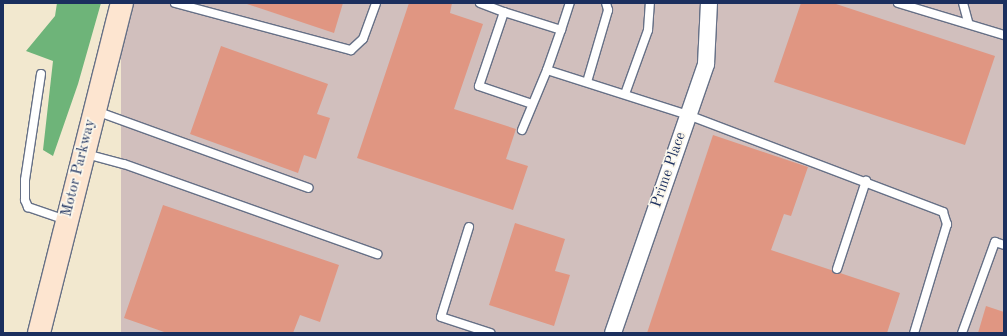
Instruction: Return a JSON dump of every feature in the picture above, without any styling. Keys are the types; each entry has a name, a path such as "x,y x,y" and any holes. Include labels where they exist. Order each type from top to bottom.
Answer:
{"main road":[{"name":"Motor Parkway","path":"39,333 93,110 122,3"}],"street":[{"name":"Prime Place","path":"613,333 706,64 709,3"}],"lane":[{"path":"175,3 189,5 351,50 363,39 376,3"},
{"path":"480,3 561,30"},
{"path":"522,130 547,70 570,3"},
{"path":"587,82 608,10 606,3"},
{"path":"625,94 648,30 650,3"},
{"path":"898,3 968,22 1004,35"},
{"path":"963,3 968,22"},
{"path":"504,12 479,86 532,104"},
{"path":"547,70 688,114 866,181 943,212 947,224 914,333"},
{"path":"41,74 25,180 28,207 66,220"},
{"path":"93,110 309,188"},
{"path":"83,154 124,164 377,254"},
{"path":"837,269 866,181"},
{"path":"469,227 441,317 490,333"},
{"path":"962,333 996,242 1004,245"}],"shaded area":[{"path":"121,3 1004,3 1004,333 121,333"}],"green space":[{"path":"57,3 101,3 78,84 53,156 43,150 53,61 26,51 55,16"}],"building":[{"path":"244,3 343,3 334,33"},
{"path":"409,3 452,3 450,13 483,24 454,109 516,129 506,159 528,166 513,210 357,158"},
{"path":"801,3 833,3 995,56 965,145 774,82"},
{"path":"221,46 328,84 317,114 330,118 316,159 304,155 298,173 190,134"},
{"path":"713,135 808,167 791,216 784,214 771,250 900,293 887,333 647,333"},
{"path":"163,205 339,265 320,322 300,315 293,333 167,333 124,318"},
{"path":"515,223 565,239 555,271 570,275 554,326 489,305"},
{"path":"986,306 1004,312 1004,333 978,333"}]}
